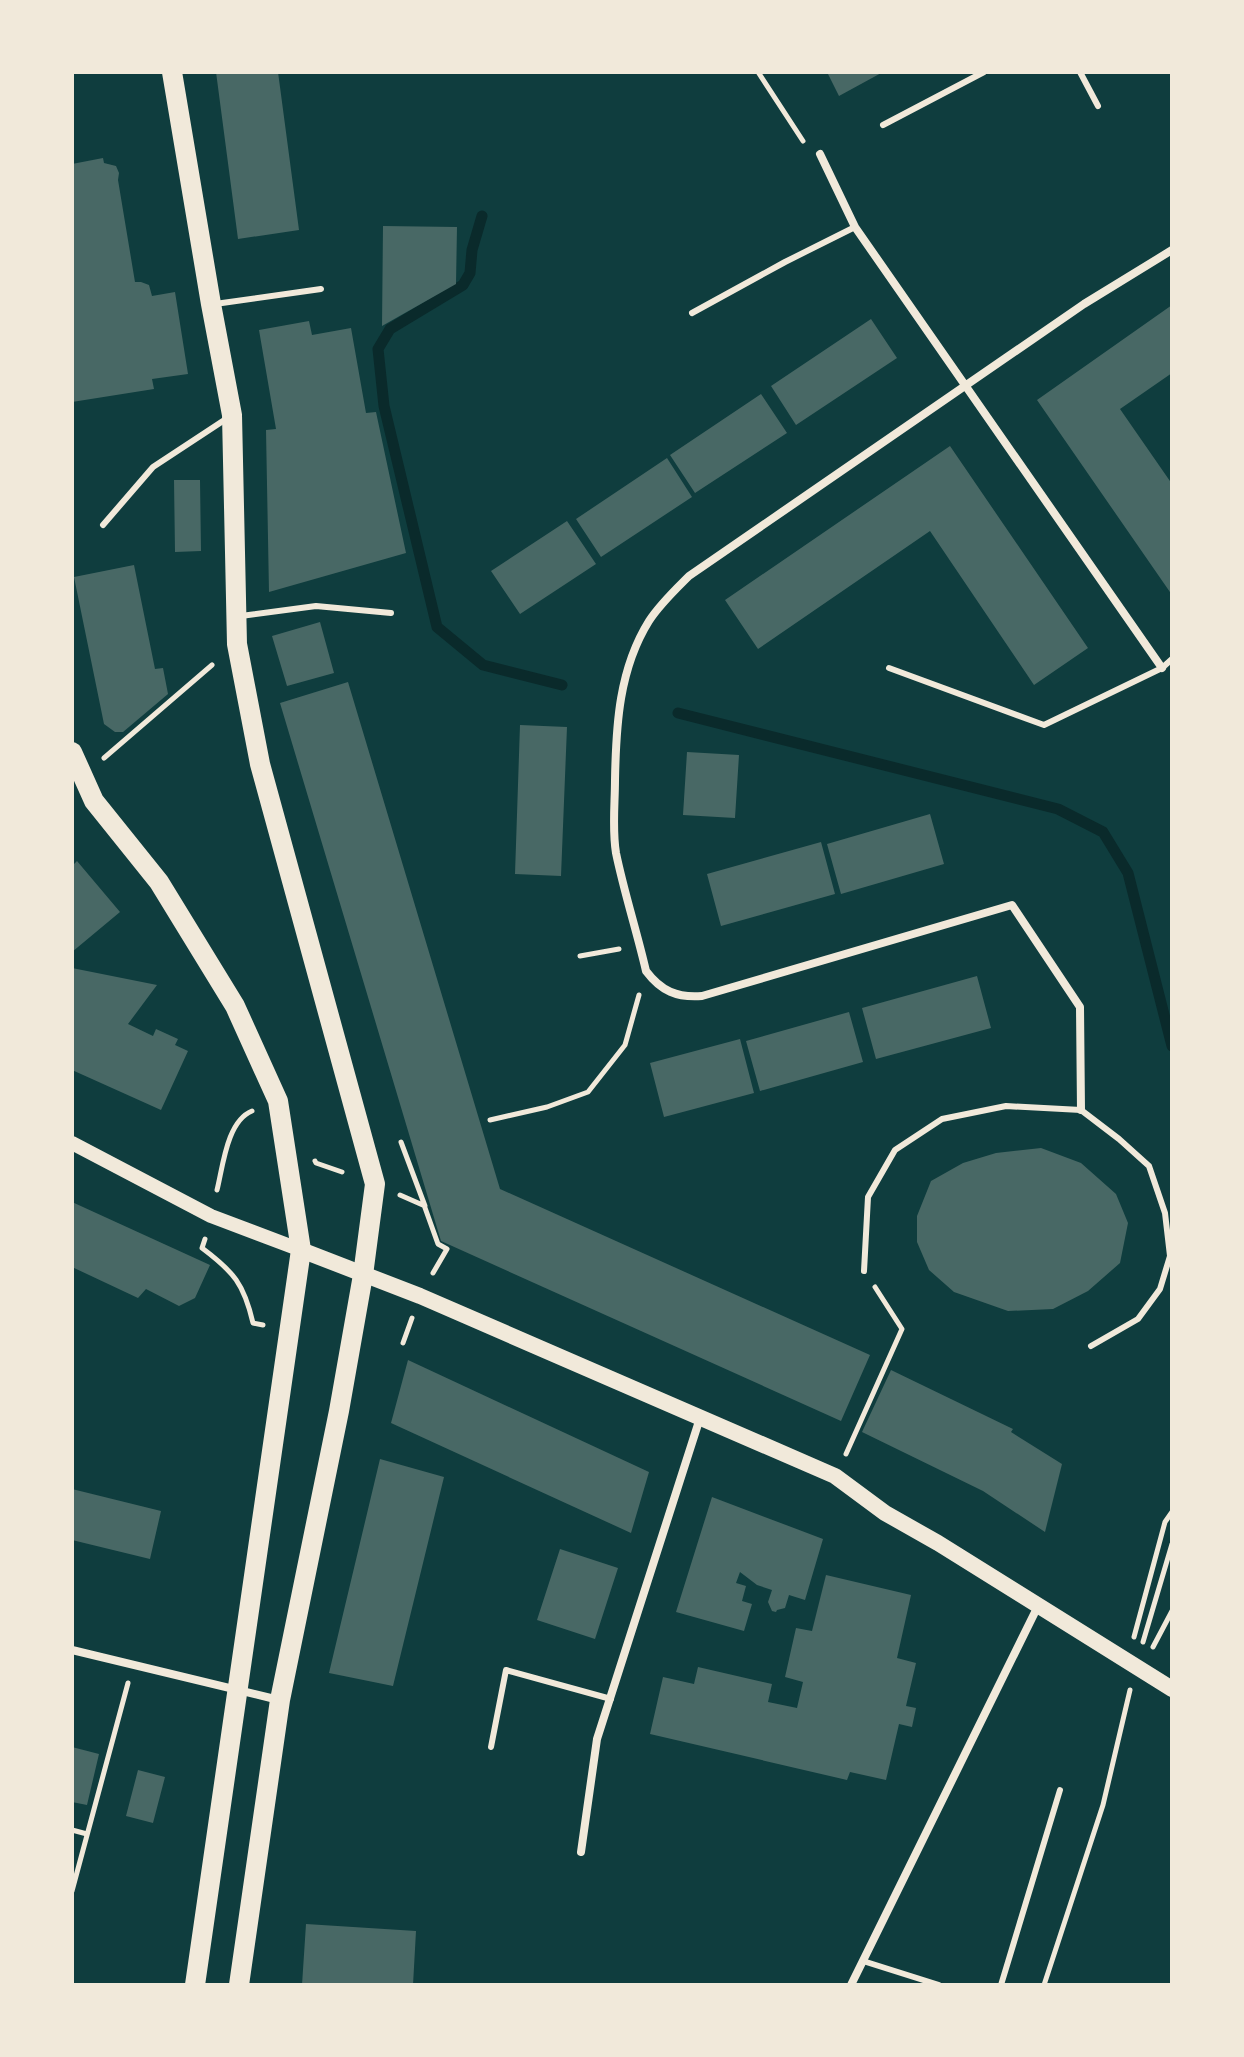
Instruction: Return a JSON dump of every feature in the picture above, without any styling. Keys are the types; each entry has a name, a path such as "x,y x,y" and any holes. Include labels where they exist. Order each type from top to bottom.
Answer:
{"main road":[{"path":"172,72 232,415 237,644 260,764 375,1184 363,1275 339,1411 280,1700 239,1985"},
{"path":"72,752 94,801 159,882 241,1019 278,1101 301,1250 195,1985"},
{"path":"301,1250 420,1296 835,1476 885,1513 1172,1689"}],"street":[{"path":"820,154 855,227 1162,668"},
{"path":"1081,1110 1080,1007 1012,905 702,996 690,997 666,990 655,983 646,971 616,850 616,735 620,701 637,643 650,619 689,576 1084,304 1172,250"},
{"path":"72,1143 211,1216 301,1250"},
{"path":"581,1852 597,1739 700,1418"},
{"path":"851,1985 1038,1606"},
{"path":"72,1650 280,1700"}],"lane":[{"path":"883,125 984,72"},
{"path":"1080,72 1098,106"},
{"path":"692,313 855,227"},
{"path":"211,304 321,289"},
{"path":"103,525 153,467 232,415"},
{"path":"238,617 316,606 391,613"},
{"path":"889,668 1044,725 1162,668 1172,659"},
{"path":"864,1271 868,1197 895,1150 942,1119 1006,1106 1081,1110 1149,1166 1165,1213 1170,1256 1160,1289 1138,1319 1091,1346"},
{"path":"491,1747 506,1670 611,1699"},
{"path":"1001,1985 1060,1790"},
{"path":"863,1961 939,1985"}],"path":[{"path":"758,72 802,140 820,154"},
{"path":"83,777 237,644"},
{"path":"580,956 640,946"},
{"path":"490,1120 547,1107 588,1092 625,1045 646,971"},
{"path":"313,1151 316,1163 425,1206 401,1142"},
{"path":"835,1476 902,1329 864,1271"},
{"path":"1044,1985 1103,1805 1138,1670 1165,1522 1172,1512"},
{"path":"1141,1649 1172,1544"},
{"path":"1138,1670 1172,1611"},
{"path":"72,1891 133,1666"},
{"path":"72,1830 87,1834"}],"building":[{"path":"216,72 278,72 299,230 238,239"},
{"path":"827,72 883,72 839,96"},
{"path":"103,158 104,163 116,166 119,173 135,282 149,285 152,296 175,292 188,374 152,379 154,389 72,402 72,164"},
{"path":"383,226 457,227 456,284 382,326"},
{"path":"1172,305 1172,373 1120,409 1172,484 1172,595 1037,400"},
{"path":"871,319 897,358 796,425 771,386"},
{"path":"309,321 312,335 351,328 366,413 376,412 406,553 269,592 266,430 276,429 259,330"},
{"path":"761,394 787,433 695,493 670,455"},
{"path":"950,446 1088,648 1034,685 930,531 758,649 725,600"},
{"path":"667,458 692,497 601,557 576,519"},
{"path":"174,480 200,480 201,551 175,552"},
{"path":"567,521 596,564 520,614 491,571"},
{"path":"134,565 155,669 163,668 168,694 123,732 115,732 104,724 74,577"},
{"path":"320,622 334,673 287,686 272,636"},
{"path":"348,682 500,1189 870,1355 841,1421 441,1241 280,703"},
{"path":"520,725 567,727 561,876 515,874"},
{"path":"687,752 739,755 735,818 683,815"},
{"path":"930,814 944,864 841,894 827,844"},
{"path":"821,842 835,894 721,926 707,874"},
{"path":"77,861 120,912 72,952 72,866"},
{"path":"72,968 157,985 128,1024 153,1036 156,1029 178,1039 175,1045 188,1051 161,1110 72,1070"},
{"path":"977,976 991,1028 876,1059 862,1008"},
{"path":"849,1012 863,1062 760,1091 746,1041"},
{"path":"740,1039 754,1093 664,1117 650,1063"},
{"path":"1041,1148 1081,1163 1116,1194 1128,1223 1120,1263 1088,1291 1053,1309 1008,1311 954,1292 929,1270 917,1242 917,1216 931,1181 963,1163 996,1153"},
{"path":"72,1202 210,1265 195,1298 179,1306 146,1289 138,1298 72,1267"},
{"path":"408,1360 649,1472 631,1533 391,1423"},
{"path":"891,1370 1013,1429 1011,1432 1062,1464 1045,1532 983,1491 862,1432"},
{"path":"380,1459 444,1477 393,1686 329,1673"},
{"path":"72,1489 161,1511 150,1559 72,1540"},
{"path":"712,1497 823,1539 805,1600 789,1595 785,1608 772,1611 768,1602 772,1590 757,1585 740,1572 736,1583 746,1586 742,1601 752,1604 744,1631 676,1612"},
{"path":"560,1549 618,1568 595,1639 537,1620"},
{"path":"826,1575 911,1595 897,1658 916,1663 906,1706 916,1708 912,1727 899,1724 886,1780 850,1772 847,1780 650,1734 663,1677 694,1684 698,1667 772,1684 768,1702 797,1708 803,1682 785,1677 796,1628 812,1631"},
{"path":"72,1747 99,1754 87,1805 72,1802"},
{"path":"138,1770 165,1777 153,1823 126,1816"},
{"path":"306,1924 416,1931 413,1985 302,1985"}],"waterway":[{"path":"482,216 472,250 470,273 463,285 390,329 378,349 384,406 437,627 483,665 562,685"},
{"path":"678,713 1058,809 1103,832 1128,873 1172,1046"}]}
